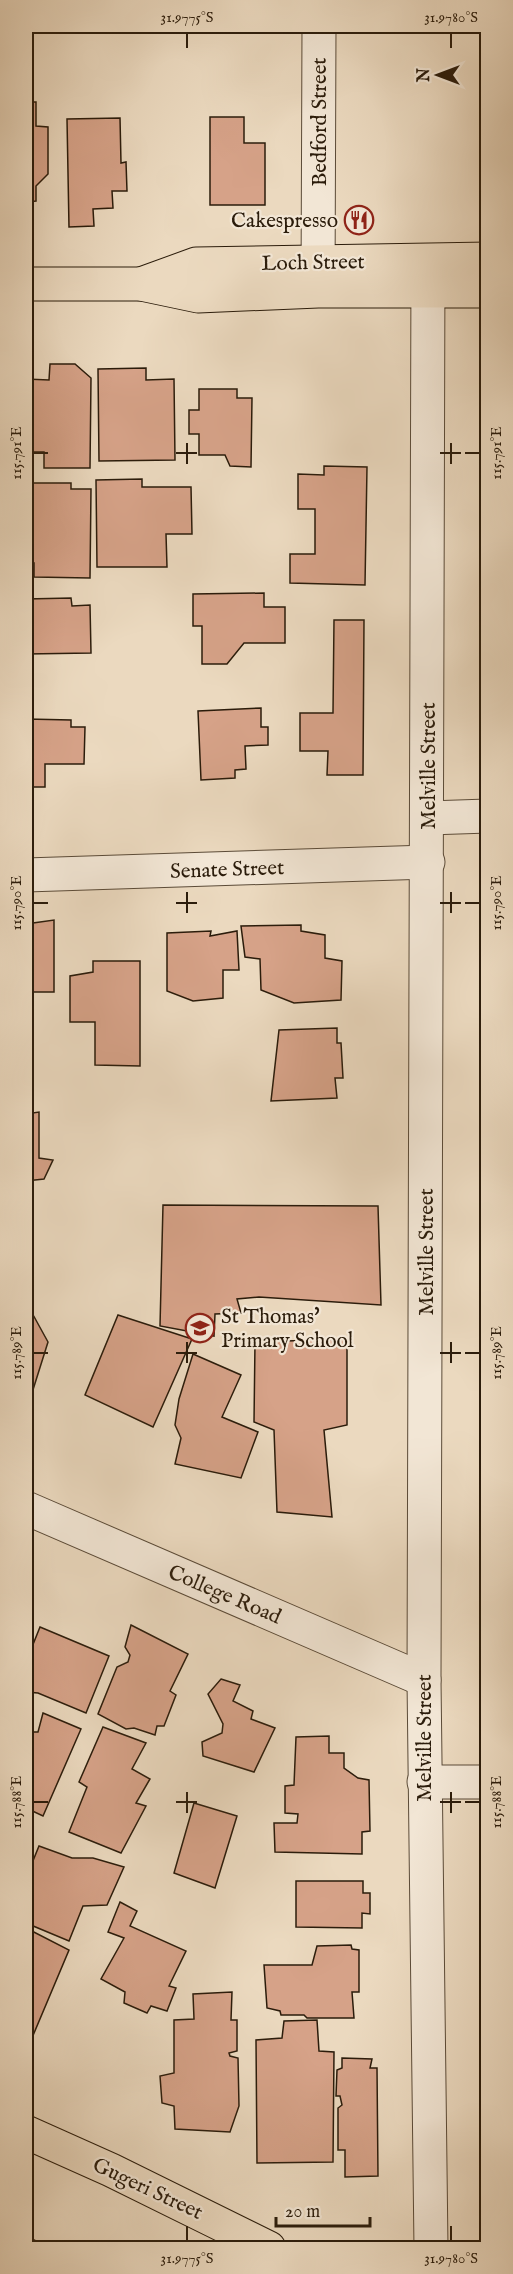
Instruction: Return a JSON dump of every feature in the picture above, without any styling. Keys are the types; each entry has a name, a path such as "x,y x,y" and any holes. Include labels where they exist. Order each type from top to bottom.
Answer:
{"main road":[{"name":"Loch Street","path":"26,284 141,284 198,296 318,276 428,275 488,259"},
{"name":"Loch Street","path":"428,275 488,291"},
{"name":"Gugeri Street","path":"26,2132 111,2170 269,2248"}],"street":[{"name":"Bedford Street","path":"318,276 319,26"},
{"name":"Melville Street","path":"428,275 424,1782 430,2247"},
{"path":"428,818 488,816"},
{"name":"Senate Street","path":"26,875 428,862"},
{"name":"College Road","path":"26,1508 424,1680"},
{"path":"424,1782 488,1782"}],"building":[{"path":"26,102 36,102 36,126 48,127 48,174 36,186 36,201 26,202"},
{"path":"210,117 244,117 244,143 265,143 265,205 210,205"},
{"path":"120,118 121,163 126,162 127,191 112,191 113,208 93,209 94,226 69,227 67,119"},
{"path":"50,364 75,364 91,378 90,468 44,468 44,452 26,452 26,379 49,380"},
{"path":"146,368 146,380 174,379 175,460 99,461 98,369"},
{"path":"199,389 237,389 237,398 252,398 251,467 230,466 225,455 199,455 199,434 189,434 189,410 199,410"},
{"path":"324,466 367,467 365,585 290,583 290,554 315,554 315,509 298,509 298,474 324,475"},
{"path":"142,479 142,487 191,487 192,534 166,534 167,567 97,567 96,480"},
{"path":"30,483 71,483 71,489 91,489 90,578 34,577 34,563 26,562 26,514 29,514"},
{"path":"264,593 264,607 285,607 285,643 244,643 227,664 202,664 202,626 193,626 193,594"},
{"path":"71,598 72,606 90,605 91,653 26,654 26,599"},
{"path":"334,620 364,620 363,775 327,775 328,751 300,751 300,713 333,713"},
{"path":"261,708 261,727 268,727 268,745 245,746 246,769 235,770 235,778 201,780 198,711"},
{"path":"26,719 71,720 71,727 85,727 84,764 45,764 45,787 26,787"},
{"path":"54,920 54,992 26,992 26,924"},
{"path":"301,925 301,931 325,935 325,958 342,961 341,1000 294,1003 261,990 260,959 245,957 241,926"},
{"path":"211,931 210,936 237,931 239,970 223,970 223,998 193,1001 167,991 167,933"},
{"path":"93,961 140,961 140,1066 95,1065 95,1022 70,1022 70,976 93,972"},
{"path":"337,1028 337,1043 341,1043 343,1078 335,1078 337,1098 271,1101 279,1030"},
{"path":"26,1070 31,1070 32,1096 26,1097"},
{"path":"39,1112 39,1158 53,1160 44,1179 26,1181 26,1114"},
{"path":"163,1205 378,1206 381,1305 259,1297 237,1299 241,1313 215,1314 214,1336 160,1326"},
{"path":"26,1302 48,1342 26,1412"},
{"path":"118,1315 192,1339 153,1427 85,1395"},
{"path":"347,1339 347,1425 324,1430 332,1517 277,1512 274,1430 254,1422 255,1342"},
{"path":"193,1354 241,1375 222,1417 258,1432 241,1478 175,1464 181,1438 175,1425 179,1399"},
{"path":"131,1625 188,1654 170,1691 176,1695 164,1726 157,1726 155,1735 134,1728 126,1729 98,1714 117,1667 128,1662 130,1655 125,1647"},
{"path":"40,1627 109,1656 86,1713 38,1693 26,1692 26,1662"},
{"path":"221,1679 240,1685 233,1701 253,1711 251,1719 275,1728 254,1772 203,1756 202,1742 222,1733 223,1724 208,1694"},
{"path":"43,1713 81,1729 43,1816 26,1808 26,1732 38,1732"},
{"path":"103,1727 146,1743 132,1769 150,1779 136,1803 146,1806 121,1853 69,1832 87,1787 79,1782"},
{"path":"329,1736 329,1753 344,1753 344,1768 358,1778 369,1780 370,1831 362,1832 362,1854 275,1852 274,1823 297,1823 298,1814 285,1813 285,1786 294,1785 296,1737"},
{"path":"194,1803 237,1816 215,1888 174,1873"},
{"path":"39,1846 72,1858 93,1858 124,1867 107,1905 83,1906 69,1941 26,1923 29,1916 26,1914 26,1878"},
{"path":"296,1881 363,1881 363,1893 370,1893 370,1914 362,1913 362,1928 296,1927"},
{"path":"120,1902 137,1911 130,1926 186,1951 169,1986 176,1988 167,2011 151,2006 147,2013 124,2003 125,1992 101,1979 124,1938 108,1932"},
{"path":"26,1928 69,1950 29,2045 26,2045"},
{"path":"351,1945 352,1949 359,1950 359,1992 352,1992 354,2018 307,2018 304,2015 281,2015 280,2011 267,2008 264,1965 312,1965 317,1946"},
{"path":"232,1992 231,2020 237,2020 237,2051 229,2053 230,2056 238,2058 239,2106 230,2132 175,2129 174,2106 162,2103 160,2076 174,2073 174,2020 194,2019 193,1994"},
{"path":"317,2020 319,2051 334,2052 333,2162 257,2163 256,2040 282,2038 284,2021"},
{"path":"342,2058 372,2059 370,2068 377,2068 378,2176 345,2177 345,2150 338,2150 338,2108 342,2105 340,2096 336,2096 337,2070 342,2068"},
{"path":"484,2085 488,2085 488,2229 482,2228"},
{"path":"26,2236 50,2248 26,2248"}],"place":[{"name":"Cakespresso","path":"359,220"},
{"name":"St Thomas' Primary School","path":"200,1328"}]}
